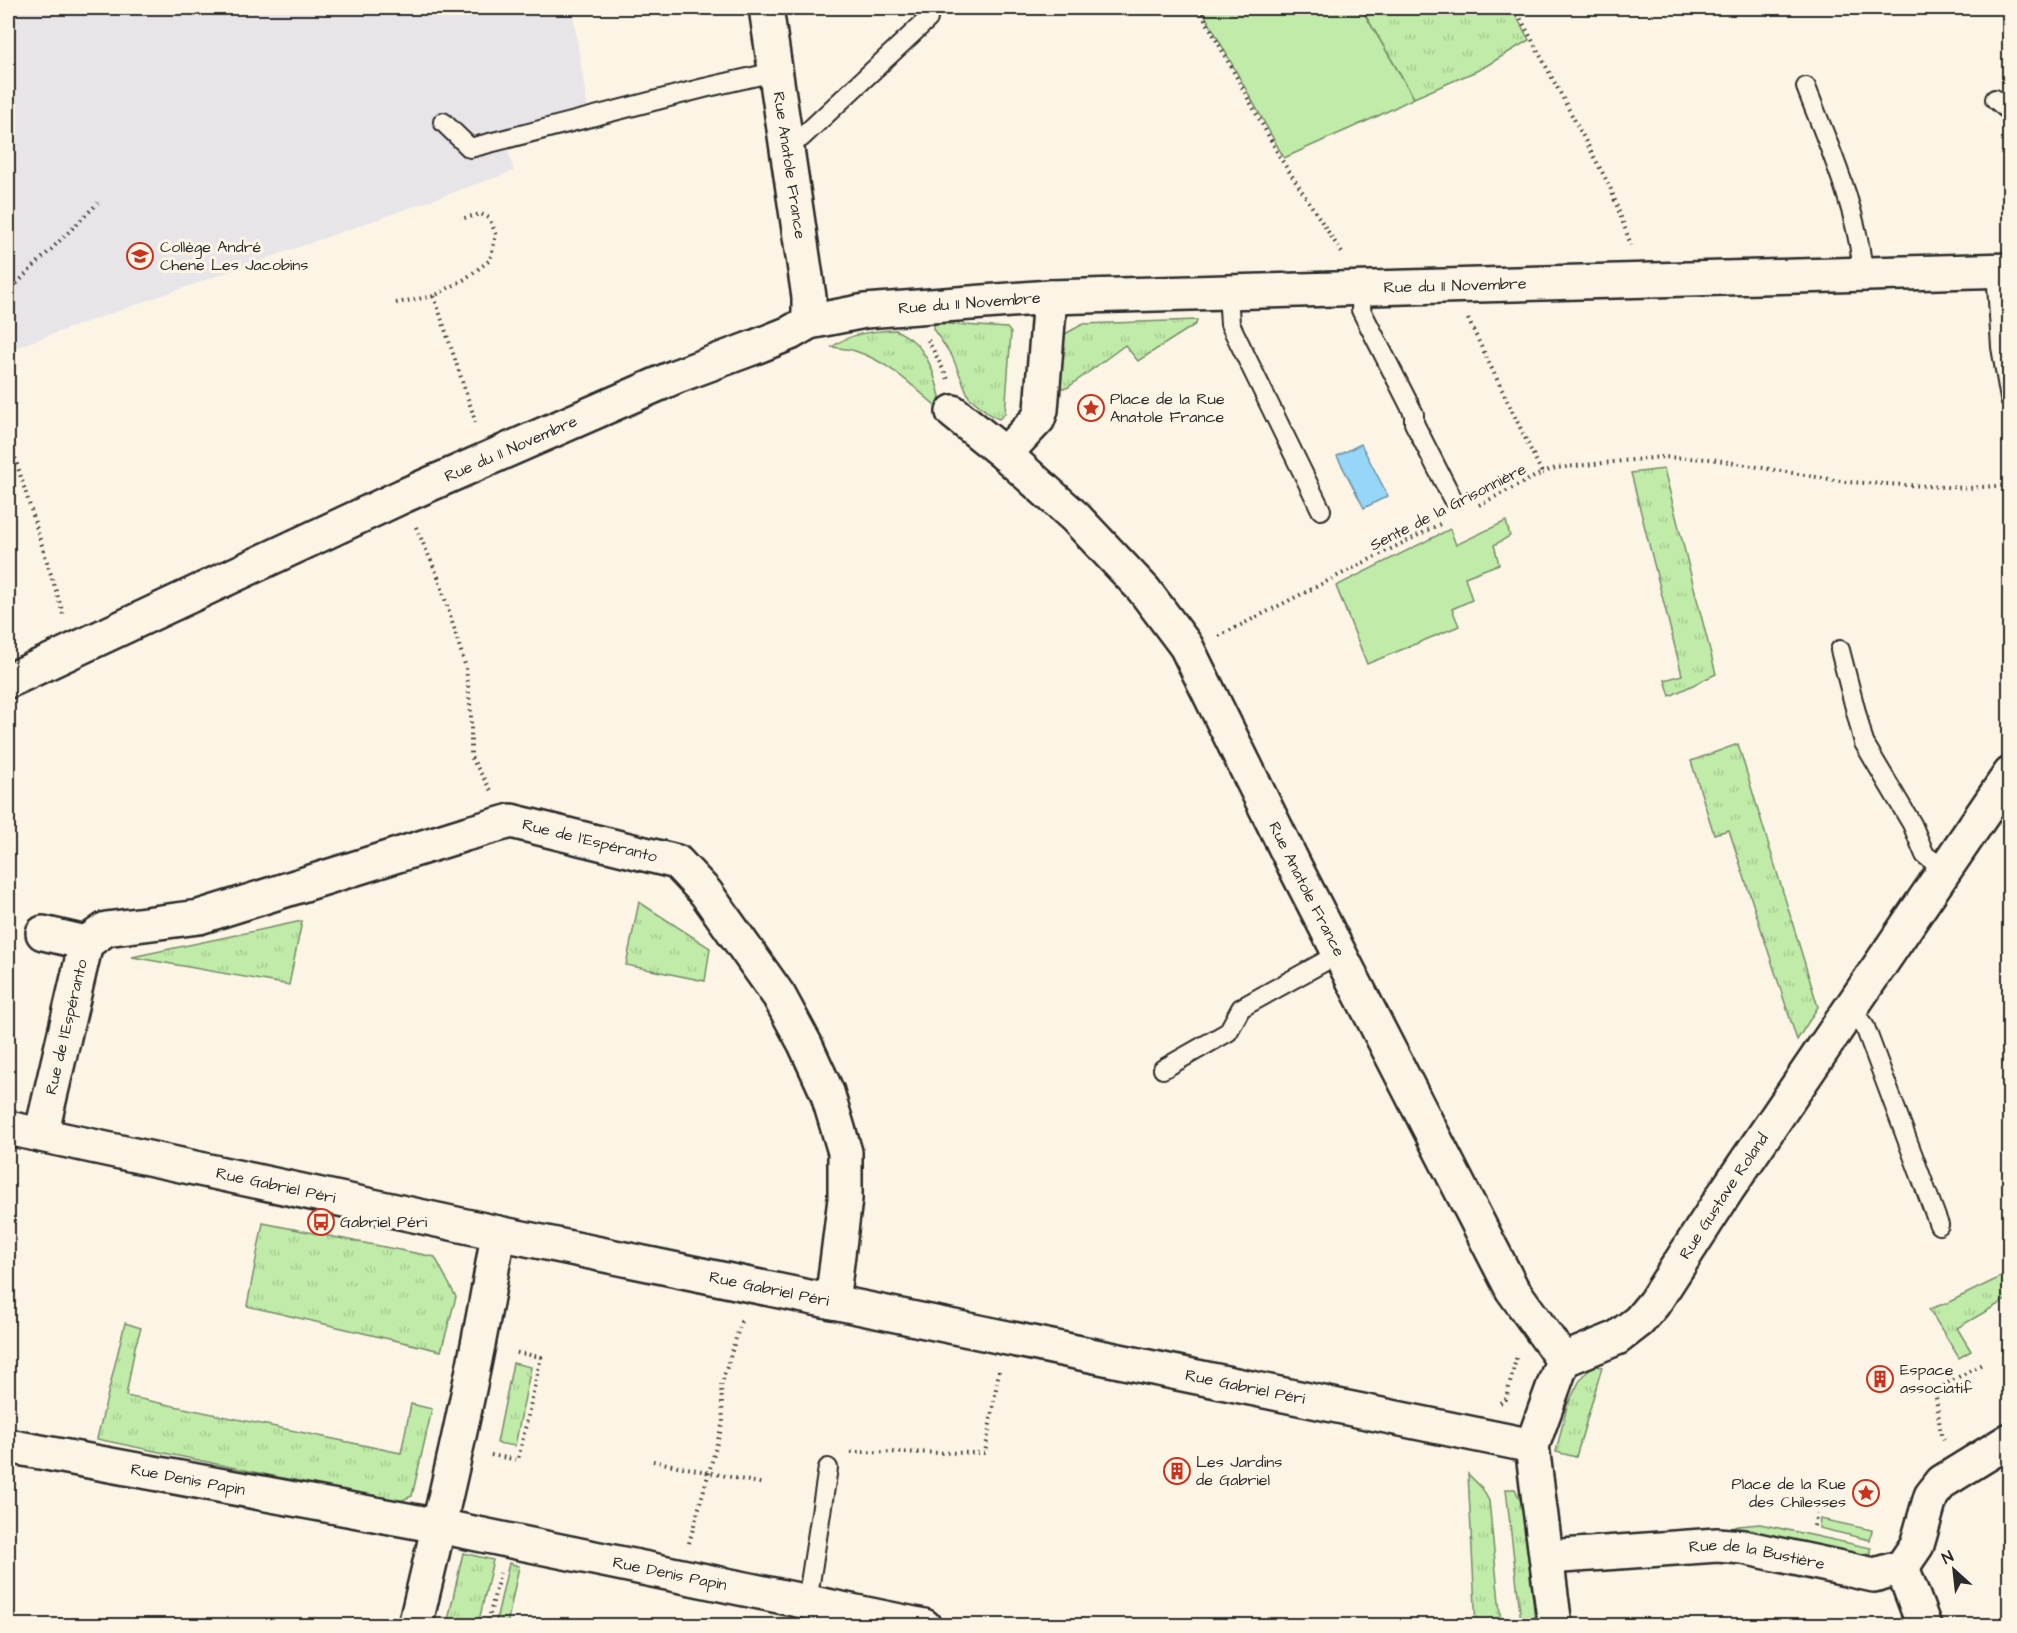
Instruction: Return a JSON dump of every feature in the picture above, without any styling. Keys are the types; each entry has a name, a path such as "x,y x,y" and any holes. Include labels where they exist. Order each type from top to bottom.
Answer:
{"street":[{"name":"Rue Anatole France","path":"766,8 809,297 809,322"},
{"name":"Rue du 11 Novembre","path":"8,681 403,496 677,376 790,333 809,322 865,311 1050,297 2003,270"},
{"path":"1005,454 1038,419 1041,410 1050,297"},
{"name":"Rue Anatole France","path":"953,412 1005,454 1075,518 1144,590 1186,646 1512,1289 1563,1360"},
{"name":"Rue Gustave Roland","path":"1563,1360 1617,1338 1639,1321 1654,1303 1733,1180 2010,774"},
{"name":"Rue de l'Espéranto","path":"41,1135 86,943 106,929 199,917 511,821 677,862 706,893 779,996 827,1092 845,1152 845,1198 832,1302"},
{"name":"Rue de l'Espéranto","path":"43,933 86,943"},
{"name":"Rue Gabriel Péri","path":"8,1128 498,1233 1533,1446"},
{"path":"415,1626 439,1526 490,1285 498,1233"},
{"path":"1555,1626 1533,1446 1563,1360"},
{"path":"1924,1626 1902,1567 1917,1545 1931,1496 1942,1482 2010,1440"},
{"name":"Rue Denis Papin","path":"8,1446 439,1526 908,1624"},
{"name":"Rue de la Bustière","path":"1548,1557 1717,1545 1743,1547 1874,1575 1902,1567"}],"lane":[{"path":"786,142 801,138 928,19"},
{"path":"443,122 470,148 704,88 761,75 776,74"},
{"path":"1806,87 1843,182 1861,250 1863,274"},
{"path":"1995,99 2010,112"},
{"path":"2003,270 2001,347 2010,399"},
{"path":"1362,288 1361,310 1414,414 1414,423 1452,498"},
{"path":"1228,292 1230,324 1321,510"},
{"path":"1840,650 1864,743 1912,824 1925,855 1945,870"},
{"path":"1163,1069 1228,1032 1240,1008 1340,953"},
{"path":"1848,1012 1858,1018 1865,1027 1939,1226"},
{"path":"807,1602 828,1468"}],"path":[{"path":"1199,8 1281,159 1343,254"},
{"path":"1515,8 1610,187 1632,249"},
{"path":"8,292 98,203"},
{"path":"396,303 434,296 482,268 490,260 496,234 489,218 481,214 460,219"},
{"path":"434,296 477,425 491,457"},
{"path":"904,308 931,343 948,378 953,412"},
{"name":"Sente de la Grisonnière","path":"1466,317 1542,473 1478,505"},
{"path":"8,435 64,619 78,647"},
{"path":"1542,473 1556,468 1578,465 1662,457 1711,459 1846,482 1967,488 2010,485"},
{"path":"403,496 439,579 466,668 471,712 471,757 511,821"},
{"name":"Sente de la Grisonnière","path":"1210,640 1446,521"},
{"path":"680,1576 723,1422 721,1386 741,1322 749,1316"},
{"path":"828,1468 850,1452 985,1453 1004,1338"},
{"path":"1497,1404 1506,1399 1520,1344"},
{"path":"489,1455 518,1460 541,1357 508,1351"},
{"path":"1917,1390 1935,1389 1984,1362"},
{"path":"1935,1389 1941,1435 1946,1442"},
{"path":"653,1461 764,1484"},
{"path":"1814,1530 1817,1514"},
{"path":"487,1626 508,1540"}],"shaded area":[{"name":"Collège André Chene Les Jacobins","path":"8,8 572,8 591,129 508,150 514,171 8,350"}],"green space":[{"path":"1201,8 1361,8 1414,98 1284,158"},
{"path":"1361,8 1512,8 1529,40 1481,69 1414,98"},
{"path":"1197,320 1196,324 1138,361 1125,345 1067,388 1058,388 1065,334 1083,324"},
{"path":"935,323 1007,328 1011,333 1005,414 999,419 969,397 952,356 933,329"},
{"path":"896,330 912,340 925,355 934,374 944,413 903,378 880,362 855,351 832,347 854,336"},
{"path":"1664,469 1716,674 1670,696 1665,680 1682,675 1631,473"},
{"path":"1506,521 1510,536 1494,545 1499,564 1465,577 1472,600 1452,609 1459,626 1367,664 1336,586 1450,529 1456,545"},
{"path":"1738,744 1818,1007 1797,1040 1729,830 1714,834 1691,761"},
{"path":"639,902 710,948 705,981 626,965"},
{"path":"302,921 289,985 132,957"},
{"path":"263,1223 435,1257 456,1297 441,1351 247,1306"},
{"path":"2009,1273 2009,1298 1957,1328 1971,1351 1959,1358 1929,1309 1947,1303"},
{"path":"125,1323 141,1328 126,1396 401,1453 411,1404 432,1409 412,1496 398,1502 97,1439"},
{"path":"513,1363 531,1367 515,1446 497,1443"},
{"path":"1592,1365 1602,1367 1576,1457 1556,1452 1567,1406 1579,1382"},
{"path":"1468,1474 1482,1488 1489,1501 1501,1622 1496,1625 1476,1625"},
{"path":"1506,1489 1515,1489 1523,1506 1535,1620 1521,1621"},
{"path":"1820,1519 1872,1530 1870,1540 1819,1528"},
{"path":"1760,1524 1871,1548 1871,1554 1856,1556 1733,1528"},
{"path":"463,1553 493,1560 478,1625 447,1625"},
{"path":"509,1563 519,1566 507,1625 495,1625"}],"water":[{"path":"1361,444 1388,496 1364,508 1337,456"}],"place":[{"name":"Collège André Chene Les Jacobins","path":"140,256"},
{"name":"Place de la Rue Anatole France","path":"1091,408"},
{"name":"Gabriel Péri","path":"321,1222"},
{"name":"Espace associatif","path":"1880,1379"},
{"name":"Les Jardins de Gabriel","path":"1177,1471"},
{"name":"Place de la Rue des Chilesses","path":"1866,1493"}]}
